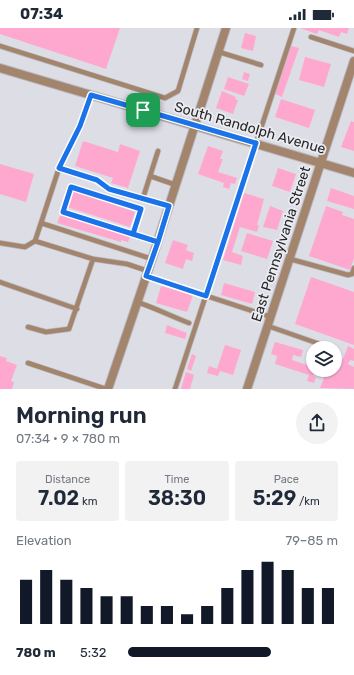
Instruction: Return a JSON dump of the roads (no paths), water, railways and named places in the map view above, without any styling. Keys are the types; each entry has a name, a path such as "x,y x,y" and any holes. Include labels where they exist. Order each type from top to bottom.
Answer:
{"street":[{"path":"107,389 158,242 226,28"},
{"name":"East Pennsylvania Street","path":"247,389 354,61"},
{"name":"South Randolph Avenue","path":"0,68 354,172"}],"lane":[{"path":"0,46 165,98 178,91 198,28"},
{"path":"175,389 294,28"},
{"path":"311,37 354,51"},
{"path":"219,52 261,65"},
{"path":"0,243 25,247 35,241 59,168 80,126 91,95"},
{"path":"143,198 158,151"},
{"path":"59,168 97,180 109,189 169,206"},
{"path":"150,176 176,185"},
{"path":"133,234 141,209 71,187 63,212 158,242"},
{"path":"41,223 152,259"},
{"path":"35,241 93,259 127,264 147,274 206,296 271,317"},
{"path":"28,327 46,332 69,329 93,259"},
{"path":"290,259 348,275 352,274 354,268"},
{"path":"0,282 77,309"},
{"path":"138,302 188,323"},
{"path":"268,326 311,341"},
{"path":"28,363 107,389"}]}
